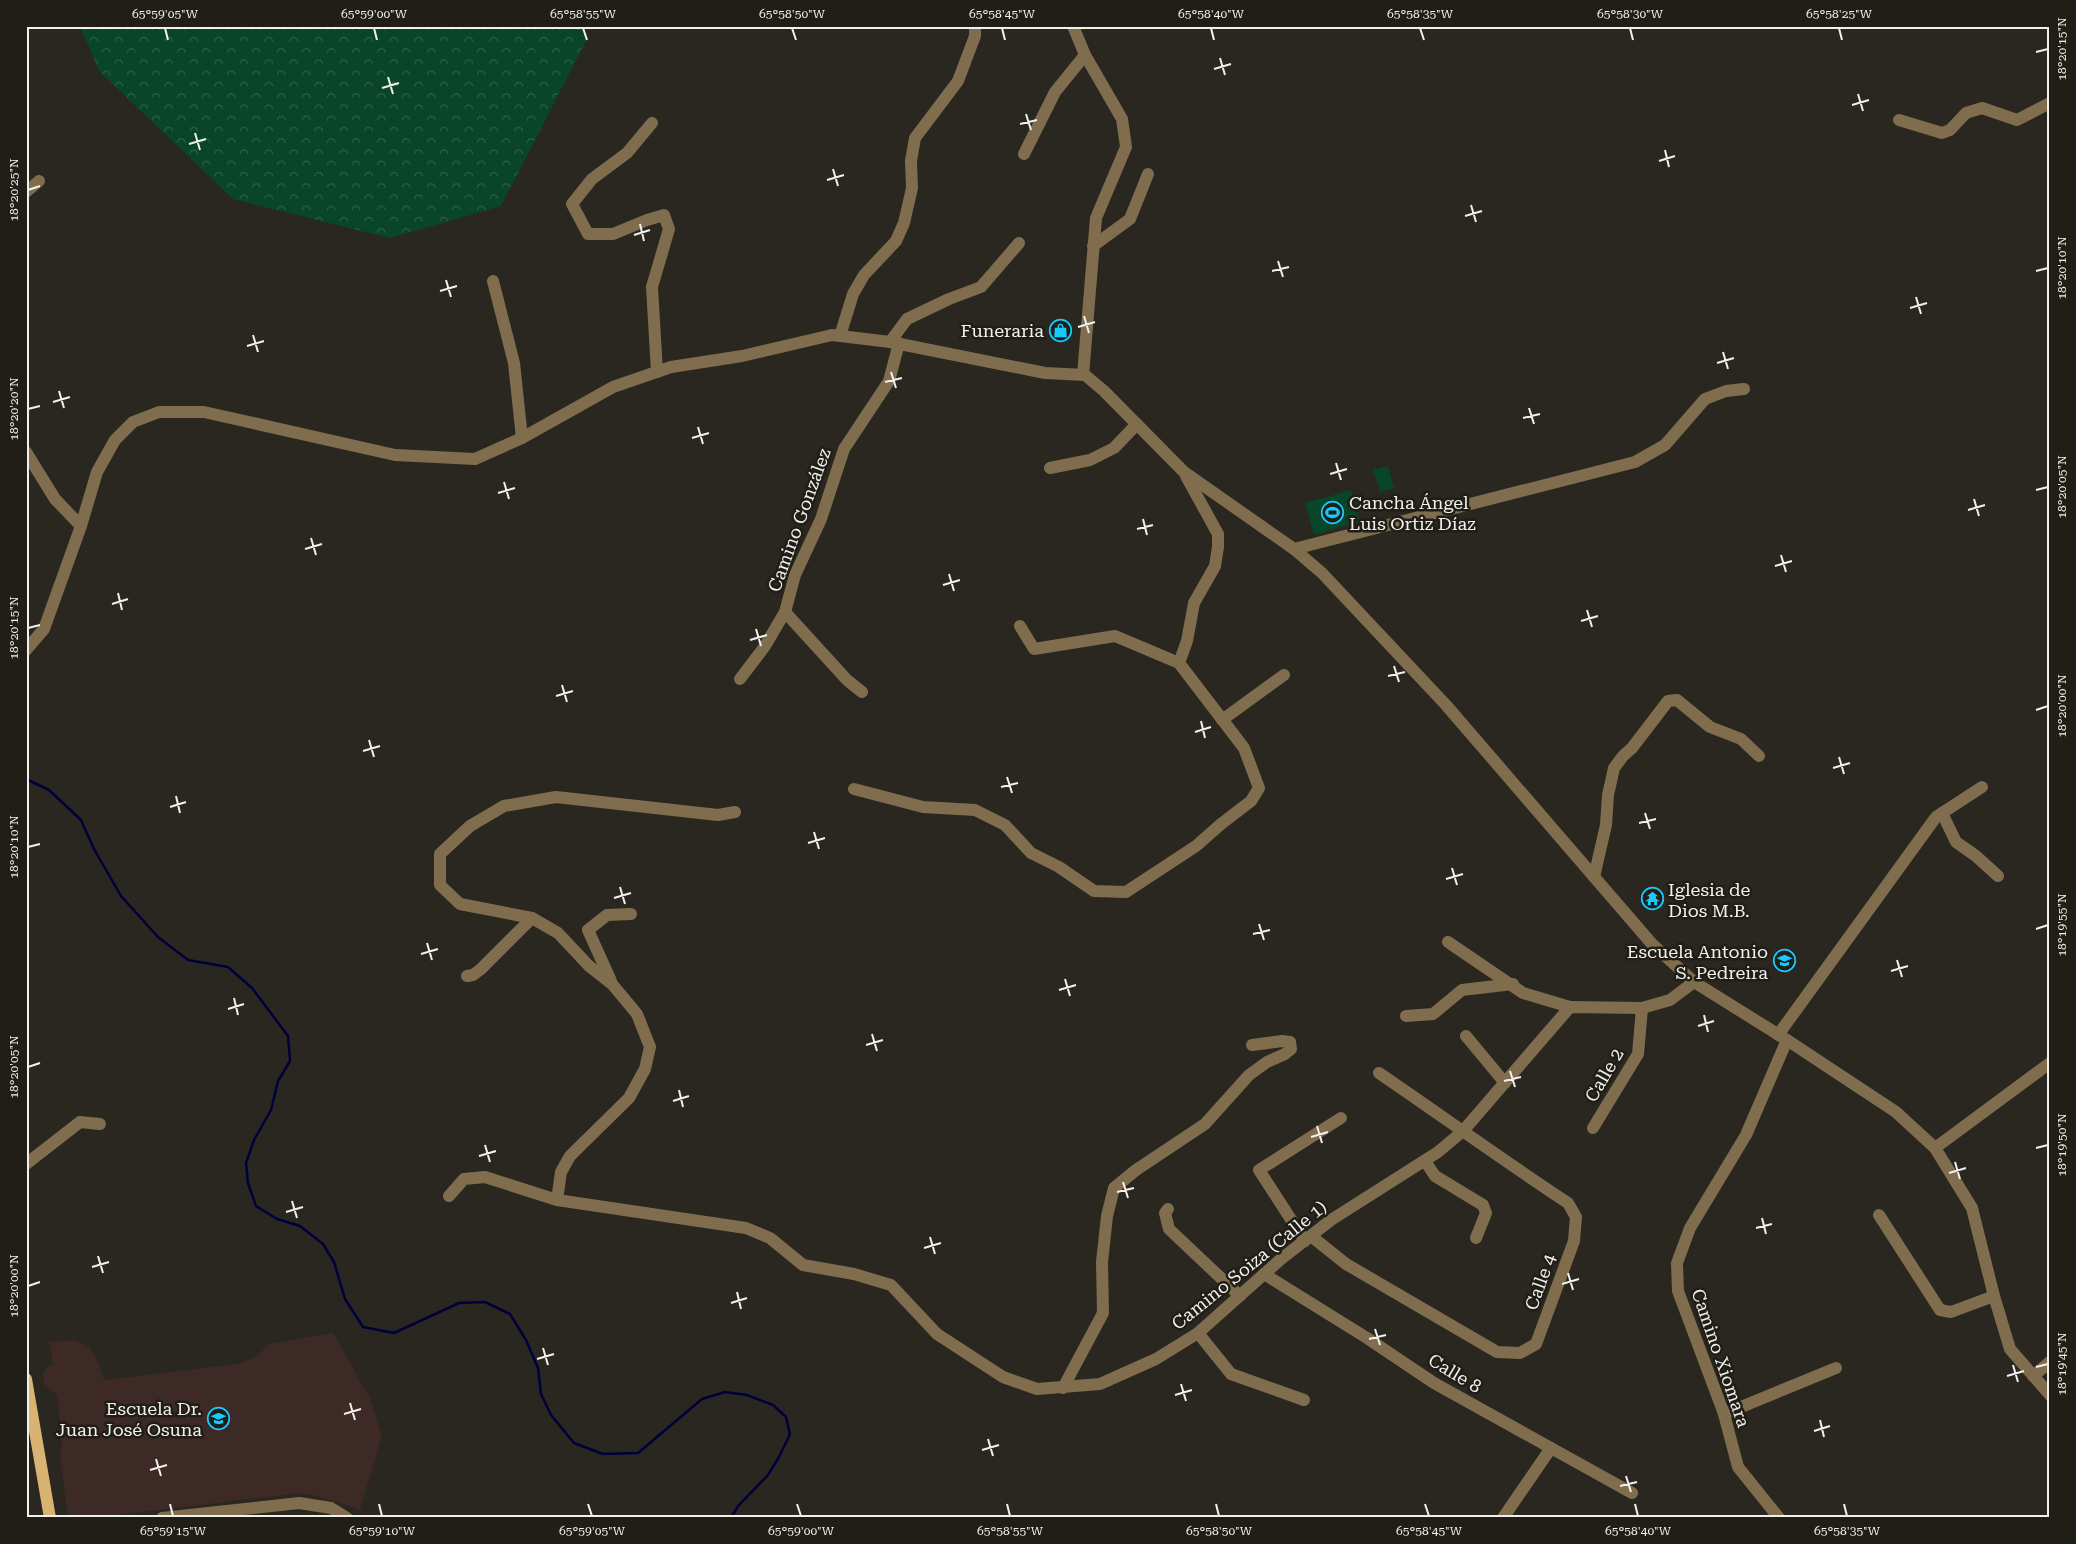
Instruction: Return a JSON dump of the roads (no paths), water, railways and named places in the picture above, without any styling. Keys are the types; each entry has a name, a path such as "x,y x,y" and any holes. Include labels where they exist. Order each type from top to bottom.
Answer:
{"main road":[{"path":"26,1379 50,1518"}],"street":[{"path":"840,336 853,294 864,275 896,241 900,232 912,188 911,161 915,138 958,81 975,36 975,26"},
{"path":"1073,26 1085,56 1122,118 1126,147 1096,218 1083,375"},
{"path":"1024,154 1056,92 1085,56"},
{"path":"1899,120 1942,133 1950,130 1966,113 1974,110 1982,108 2017,120 2050,103"},
{"path":"652,123 627,153 592,179 572,204 588,234 613,234 647,220 664,216 669,229 652,287 657,372"},
{"path":"1094,246 1130,219 1148,174"},
{"path":"26,192 39,182"},
{"path":"894,342 907,319 949,299 981,287 1019,243"},
{"path":"493,281 514,363 522,438"},
{"path":"26,650 44,629 81,526 97,472 115,440 133,422 159,412 204,412 395,455 475,458 522,438 613,387 671,367 742,356 832,334 894,342 1045,373 1083,375 1104,391 1184,472 1294,549 1334,585 1446,705 1652,944 1694,982 1783,1037 1896,1112 1935,1148 1972,1208 1994,1296 2010,1349 2050,1395"},
{"name":"Camino González","path":"862,692 847,680 785,612 795,575 821,519 844,448 888,381 894,342"},
{"path":"1294,549 1635,462 1665,445 1705,399 1726,391 1744,389"},
{"path":"1050,468 1090,460 1114,448 1137,424"},
{"path":"26,452 55,498 81,526"},
{"path":"1179,663 1187,641 1194,603 1215,566 1218,534 1184,472"},
{"path":"740,679 765,646 785,612"},
{"path":"854,789 923,807 975,810 1005,825 1031,853 1059,867 1094,890 1126,892 1196,846 1251,801 1259,788 1244,748 1179,663 1115,636 1034,649 1020,626"},
{"path":"1222,720 1284,675"},
{"path":"1594,877 1606,825 1608,795 1614,768 1668,701 1677,700 1710,727 1741,739 1759,756"},
{"name":"Camino Xiomara","path":"1779,1518 1738,1467 1724,1414 1678,1291 1677,1263 1690,1228 1746,1134 1783,1037 1936,817 1982,787"},
{"path":"558,1200 561,1172 570,1156 629,1098 645,1069 650,1047 637,1014 612,984 589,966 558,933 532,918 460,904 440,885 440,854 470,826 504,806 556,797 718,815 735,812"},
{"path":"1942,813 1956,842 1976,856 1998,876"},
{"path":"612,984 588,930 607,915 631,914"},
{"path":"467,976 473,975 481,969 532,918"},
{"path":"1448,942 1513,984 1523,993 1570,1007 1642,1008 1670,1000 1694,982"},
{"path":"1406,1016 1433,1014 1462,990 1513,984"},
{"name":"Camino Soiza (Calle 1)","path":"449,1196 464,1180 486,1177 558,1200 746,1228 770,1238 803,1265 854,1274 891,1285 937,1334 1003,1377 1037,1389 1100,1384 1156,1359 1198,1333 1264,1274 1331,1220 1424,1161 1463,1131 1570,1007"},
{"name":"Calle 2","path":"1593,1128 1638,1054 1642,1008"},
{"path":"1466,1036 1505,1083"},
{"path":"1063,1388 1102,1313 1102,1262 1107,1216 1114,1188 1136,1170 1205,1124 1250,1076 1267,1062 1285,1054 1291,1049 1290,1042 1282,1041 1252,1045"},
{"path":"1935,1148 2050,1063"},
{"name":"Calle 4","path":"1341,1118 1259,1170 1308,1239 1346,1264 1498,1352 1520,1353 1536,1344 1574,1240 1576,1216 1568,1203 1484,1148 1463,1131 1378,1073"},
{"path":"26,1164 80,1122 100,1124"},
{"path":"1424,1161 1436,1176 1484,1205 1486,1213 1476,1238"},
{"path":"1168,1209 1165,1213 1169,1229 1240,1296"},
{"path":"1879,1215 1940,1310 1951,1312 1994,1296"},
{"name":"Calle 8","path":"1264,1274 1367,1338 1434,1383 1632,1493"},
{"path":"1198,1333 1231,1374 1304,1400"},
{"path":"2033,1376 2050,1362"},
{"path":"1724,1414 1836,1368"},
{"path":"1503,1518 1552,1448"},
{"path":"162,1518 299,1503 331,1508 347,1518"}],"waterway":[{"path":"26,779 49,790 81,820 94,849 121,896 158,937 188,960 228,967 252,988 288,1036 290,1061 278,1081 271,1110 254,1140 246,1163 248,1183 256,1206 277,1219 300,1226 323,1244 334,1262 345,1299 363,1327 394,1333 459,1303 485,1302 510,1314 526,1340 538,1368 541,1394 551,1415 574,1443 603,1454 638,1453 702,1399 725,1392 747,1395 773,1405 786,1417 790,1434 768,1475 738,1506 731,1518"}],"place":[{"name":"Funeraria","path":"1060,330"},
{"name":"Cancha Ángel Luis Ortiz Díaz","path":"1333,512"},
{"name":"Iglesia de Dios M.B.","path":"1652,899"},
{"name":"Escuela Antonio S. Pedreira","path":"1784,961"},
{"name":"Escuela Dr. Juan José Osuna","path":"218,1418"}]}
